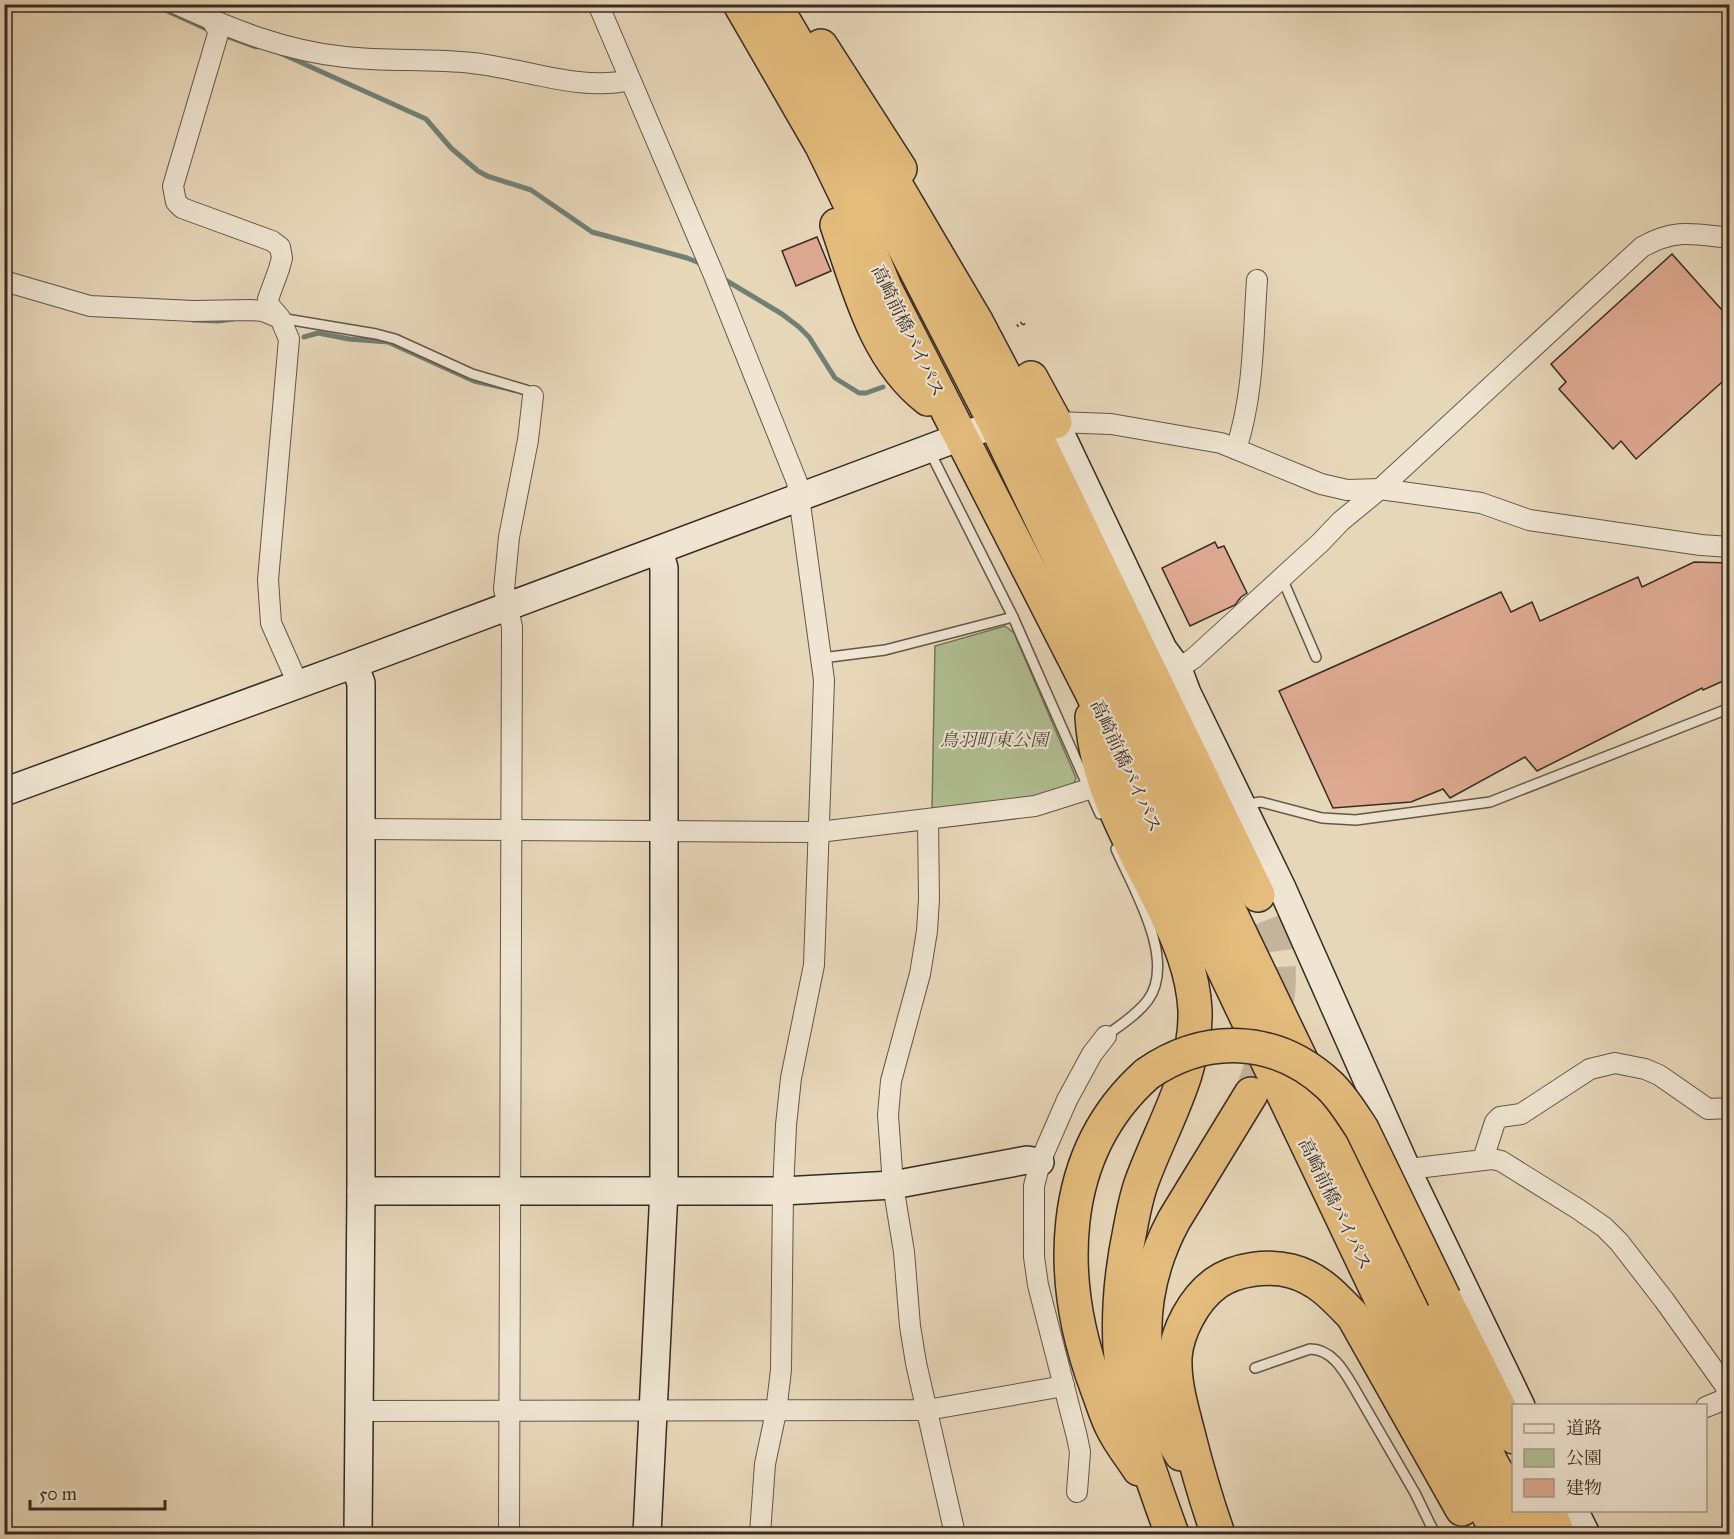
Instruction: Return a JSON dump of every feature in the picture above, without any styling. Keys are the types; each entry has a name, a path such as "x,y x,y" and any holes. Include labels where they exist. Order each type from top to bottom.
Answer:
{"highway":[{"name":"高崎前橋バイパス","path":"740,4 822,146 855,214 885,288 1090,692 1392,1323 1498,1534"},
{"name":"高崎前橋バイパス","path":"774,4 811,68 996,425 1424,1316 1491,1462 1512,1499"},
{"path":"793,4 1028,371 1042,422"},
{"path":"811,68 859,123 977,323 1042,422 1257,895"},
{"path":"1090,692 1094,745 1105,785 1182,947 1188,966 1195,1010 1194,1035 1189,1062 1140,1185 1122,1274 1120,1347 1125,1379 1132,1410 1172,1534"},
{"path":"1160,1501 1112,1427 1090,1370 1076,1318 1070,1254 1072,1221 1077,1193 1094,1144 1120,1100 1147,1074 1174,1057 1189,1051 1234,1044 1264,1049 1295,1061 1314,1072 1330,1086 1362,1129 1512,1433"},
{"path":"1201,1486 1166,1428 1154,1398 1146,1353 1147,1300 1162,1241 1251,1094"},
{"path":"1218,1534 1201,1486 1176,1376 1175,1356 1184,1324 1198,1301 1216,1283 1249,1270 1286,1270 1318,1282 1353,1316 1476,1534"},
{"path":"1519,1512 1531,1534"},
{"path":"1549,1512 1558,1534"}],"street":[{"path":"176,4 213,21 272,42 332,56 470,63 565,80 602,83 630,80"},
{"path":"193,4 213,21 218,34 173,186 174,194 182,208 272,241 279,247 282,258 268,298 289,339 268,580 271,623 298,684"},
{"path":"598,4 713,273 797,482 822,658 824,680 814,965 788,1098 783,1191 781,1370 776,1412 763,1477 760,1534"},
{"path":"1178,669 1194,658 1341,521 1380,489 1642,248 1662,236 1673,234 1730,238"},
{"path":"4,280 90,306 193,311 250,310 263,311 280,318"},
{"path":"1236,449 1242,430 1250,380 1257,280"},
{"path":"509,1534 512,627 504,589 509,537 528,440 533,396"},
{"path":"1042,422 1163,649 1178,669 1282,888 1408,1172 1520,1404"},
{"path":"4,792 996,425 1042,422 1111,424 1221,443 1321,484 1347,490 1380,489 1481,503 1529,520 1701,545 1730,547"},
{"path":"647,1534 664,1190 664,568 659,550"},
{"path":"354,664 361,683 362,829 358,1534"},
{"path":"362,829 819,832 1035,806 1089,789"},
{"path":"928,820 927,931 920,974 895,1064 888,1115 893,1185 904,1252 910,1326 955,1534"},
{"path":"1077,1492 1080,1452 1038,1285 1034,1257 1034,1186 1040,1162 1080,1074 1106,1036"},
{"path":"1483,1159 1495,1122 1500,1117 1521,1114 1573,1078 1600,1065 1614,1063 1646,1069 1673,1083 1701,1106 1708,1109 1730,1108"},
{"path":"1408,1172 1417,1168 1483,1159 1501,1161 1604,1227 1619,1242 1664,1300 1724,1384 1730,1397 1707,1407"},
{"path":"361,1191 783,1191 893,1185 1027,1160 1040,1162"},
{"path":"359,1411 927,1410 1064,1386"},
{"path":"1575,1512 1586,1534"}],"lane":[{"path":"280,318 395,339 472,374 526,390 533,396"},
{"path":"929,449 1013,617 1103,820"},
{"path":"1282,578 1316,657"},
{"path":"822,658 885,650 1013,617"},
{"path":"1243,810 1254,803 1261,802 1322,818 1356,820 1490,802 1730,708"},
{"path":"1106,1036 1145,1003 1154,988 1158,970 1151,927 1113,842"},
{"path":"1255,1368 1310,1349 1320,1349 1328,1354 1346,1373 1415,1493 1435,1534"}],"path":[{"path":"1017,326 1023,322 1025,327"}],"green space":[{"name":"鳥羽町東公園","path":"1005,626 1014,633 1076,778 1073,787 1047,796 932,811 935,646"}],"building":[{"path":"817,237 831,271 796,286 782,251"},
{"path":"1672,254 1730,319 1730,375 1636,459 1621,441 1613,449 1559,389 1566,382 1551,364"},
{"path":"1215,542 1218,548 1224,546 1247,593 1235,605 1190,626 1162,568"},
{"path":"1694,562 1730,563 1730,678 1703,690 1702,688 1537,771 1525,757 1450,798 1443,789 1411,802 1333,808 1279,691 1501,592 1511,612 1532,602 1540,621 1638,577 1642,587"}],"waterway":[{"path":"4,11 29,4"},
{"path":"152,4 211,31"},
{"path":"223,35 256,47"},
{"path":"280,53 426,119 451,148 478,171 531,190 592,232 702,264"},
{"path":"722,278 782,314 799,327 809,337 835,378 859,393 883,387"},
{"path":"194,320 233,319"},
{"path":"304,337 318,333 349,339 388,342 474,381 513,390"}],"tunnel":[{"path":"1251,1094 1274,1023 1279,986 1277,948 1258,895"}]}
